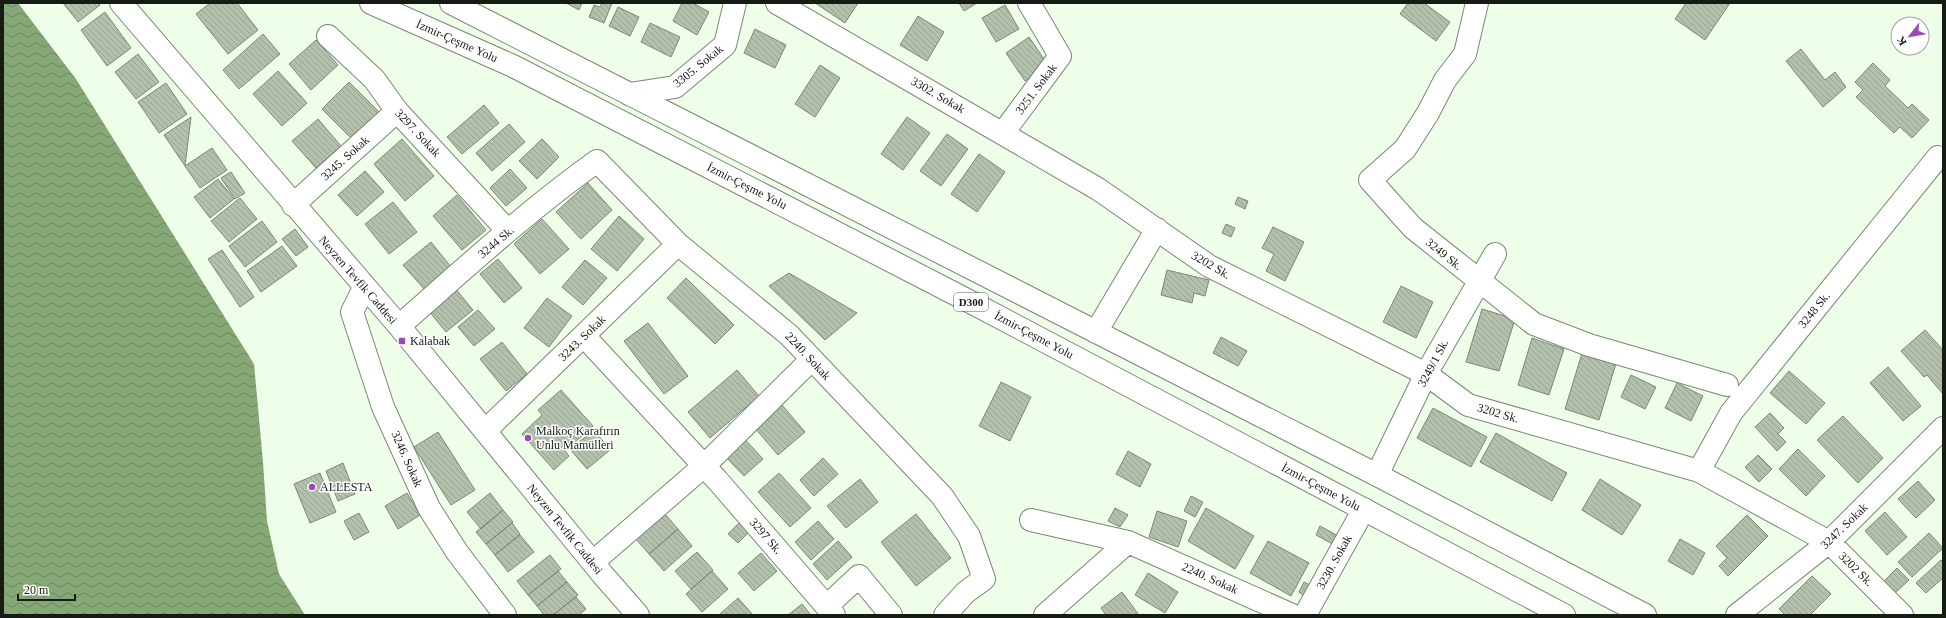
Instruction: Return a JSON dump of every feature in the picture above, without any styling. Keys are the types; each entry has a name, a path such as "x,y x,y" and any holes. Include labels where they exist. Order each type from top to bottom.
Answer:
{"main road":[{"name":"Neyzen Tevfik Caddesi","path":"121,3 364,288 399,326 638,615"},
{"name":"İzmir-Çeşme Yolu","path":"371,3 513,66 956,294 1564,615"},
{"name":"D300","path":"451,3 1377,475 1644,615"},
{"name":"3305. Sokak","path":"629,94 675,87 725,45 735,3"},
{"name":"3302. Sokak","path":"777,3 1098,189"},
{"name":"3251. Sokak","path":"1003,133 1060,56 1029,3"},
{"name":"3249 Sk.","path":"1477,3 1465,54 1445,80 1428,113 1405,149 1370,180 1413,228 1478,282 1534,324 1589,345 1727,385"},
{"name":"3297. Sokak","path":"328,36 374,79 397,111 508,231"},
{"name":"3245. Sokak","path":"293,205 397,111"},
{"name":"3248 Sk.","path":"1699,470 1731,413 1938,157"},
{"name":"3244 Sk.","path":"399,326 508,231 568,182 597,161"},
{"name":"2240. Sokak","path":"597,161 678,244 789,335 811,360 942,496 969,536 984,579 966,592 945,615"},
{"name":"3202 Sk.","path":"1098,189 1208,266 1426,374 1468,404 1699,470 1829,542 1902,615"},
{"path":"1096,332 1156,229"},
{"name":"3243. Sokak","path":"485,430 678,244"},
{"name":"3249/1 Sk.","path":"1377,475 1426,374 1494,254"},
{"name":"3246. Sokak","path":"364,288 352,312 383,407 428,508 457,552 505,615"},
{"name":"3297 Sk.","path":"584,336 704,466 831,611 859,576 891,615"},
{"path":"593,562 704,466 811,360"},
{"name":"3247. Sokak","path":"1737,615 1829,542 1943,428"},
{"name":"3230. Sokak","path":"1305,615 1364,509"},
{"name":"2240. Sokak","path":"1031,520 1128,542 1292,615"},
{"path":"1051,614 1128,542"}],"water":[{"path":"3,3 18,3 76,79 254,364 267,521 279,574 305,615 3,615"}],"building":[{"path":"63,3 98,3 100,5 78,22"},
{"path":"210,3 237,3 258,30 228,54 196,14"},
{"path":"566,3 582,3 579,10"},
{"path":"602,3 612,3 604,23 589,17 594,5 600,7"},
{"path":"682,3 693,3 709,12 697,35 673,21"},
{"path":"815,3 858,3 845,23"},
{"path":"959,3 977,3 964,11"},
{"path":"1408,3 1424,3 1450,22 1436,41 1400,14"},
{"path":"1686,3 1730,3 1705,40 1675,19"},
{"path":"1005,5 1019,29 996,42 982,18"},
{"path":"618,7 639,17 630,36 609,26"},
{"path":"105,12 131,48 107,66 81,30"},
{"path":"918,16 944,32 927,61 900,45"},
{"path":"650,23 680,37 671,57 641,42"},
{"path":"755,29 786,45 775,68 744,53"},
{"path":"263,34 280,54 239,89 223,70"},
{"path":"1029,37 1048,65 1025,81 1006,53"},
{"path":"316,40 338,65 311,90 289,64"},
{"path":"1801,49 1825,80 1835,72 1846,87 1823,107 1786,61"},
{"path":"138,54 159,82 136,99 115,72"},
{"path":"1873,63 1890,80 1885,86 1908,108 1912,104 1929,120 1912,138 1900,127 1894,133 1856,97 1863,90 1855,82"},
{"path":"820,65 840,78 815,117 795,104"},
{"path":"278,71 307,103 282,126 253,94"},
{"path":"349,82 379,112 352,139 322,109"},
{"path":"166,83 187,114 159,133 138,102"},
{"path":"484,105 499,123 462,154 447,137"},
{"path":"191,117 185,166 164,135"},
{"path":"907,117 930,133 903,170 881,154"},
{"path":"318,119 341,146 316,168 292,141"},
{"path":"509,124 525,142 492,171 476,153"},
{"path":"947,134 968,149 941,186 920,171"},
{"path":"402,139 434,176 405,201 374,164"},
{"path":"542,139 559,157 537,179 519,161"},
{"path":"212,148 227,170 200,188 185,166"},
{"path":"979,154 1005,172 977,212 951,194"},
{"path":"510,169 527,188 506,206 490,188"},
{"path":"365,171 384,192 357,216 338,195"},
{"path":"231,172 245,193 235,199 221,178"},
{"path":"218,179 234,199 210,218 194,197"},
{"path":"588,183 612,210 581,239 556,212"},
{"path":"457,195 486,230 462,250 433,216"},
{"path":"1238,197 1248,201 1245,209 1235,204"},
{"path":"240,198 257,219 229,242 211,221"},
{"path":"393,202 417,232 389,254 365,224"},
{"path":"619,216 644,239 617,271 591,249"},
{"path":"542,219 569,249 540,274 514,244"},
{"path":"262,221 277,242 245,267 229,246"},
{"path":"1226,224 1235,228 1231,237 1222,233"},
{"path":"1273,227 1304,242 1285,281 1266,271 1274,254 1262,248"},
{"path":"295,229 308,247 296,256 282,239"},
{"path":"431,242 451,267 424,289 403,265"},
{"path":"282,246 297,266 261,292 247,271"},
{"path":"222,250 254,297 240,307 208,259"},
{"path":"498,259 522,288 504,303 480,274"},
{"path":"585,260 607,278 583,305 562,287"},
{"path":"1167,270 1209,280 1205,296 1194,293 1192,303 1161,295"},
{"path":"789,273 857,313 825,340 769,286"},
{"path":"686,278 734,325 715,344 667,298"},
{"path":"1401,286 1433,302 1416,338 1383,322"},
{"path":"455,288 473,310 446,332 428,310"},
{"path":"547,298 572,316 549,347 524,328"},
{"path":"1482,309 1515,319 1499,371 1466,362"},
{"path":"478,310 495,329 474,346 458,327"},
{"path":"648,323 688,376 664,394 624,341"},
{"path":"1925,330 1943,350 1943,394 1927,375 1924,377 1901,351"},
{"path":"1221,337 1247,351 1238,366 1213,353"},
{"path":"1532,338 1564,349 1549,395 1518,385"},
{"path":"502,342 527,374 506,391 480,359"},
{"path":"1583,350 1617,360 1599,420 1565,409"},
{"path":"1888,367 1921,406 1903,421 1870,383"},
{"path":"737,370 759,396 710,438 688,412"},
{"path":"1789,371 1825,403 1806,424 1770,393"},
{"path":"1631,375 1656,387 1645,409 1621,397"},
{"path":"1001,382 1031,397 1010,441 979,426"},
{"path":"1677,383 1703,396 1691,421 1665,408"},
{"path":"561,390 593,426 565,451 569,456 554,470 522,434 542,415 538,410"},
{"path":"776,398 805,432 778,455 749,421"},
{"path":"1433,408 1487,437 1471,467 1417,438"},
{"path":"1770,413 1784,428 1778,434 1786,442 1777,451 1755,427"},
{"path":"1843,416 1883,458 1858,483 1817,440"},
{"path":"594,430 610,450 587,469 570,449"},
{"path":"438,432 475,490 451,505 414,447"},
{"path":"1496,433 1567,473 1552,501 1480,462"},
{"path":"741,435 763,459 744,476 722,453"},
{"path":"1798,449 1825,476 1806,496 1779,469"},
{"path":"1128,451 1151,464 1140,487 1116,474"},
{"path":"1758,455 1772,469 1759,482 1745,467"},
{"path":"823,458 838,474 814,496 800,480"},
{"path":"343,463 355,494 338,501 326,471"},
{"path":"320,473 336,512 310,523 294,484"},
{"path":"779,473 811,508 790,527 758,492"},
{"path":"860,479 878,502 846,528 827,506"},
{"path":"1600,479 1641,505 1622,535 1582,510"},
{"path":"1918,481 1935,500 1916,518 1898,499"},
{"path":"407,493 420,515 398,529 385,506"},
{"path":"490,493 503,510 481,529 467,512"},
{"path":"1191,496 1203,502 1195,517 1184,511"},
{"path":"1115,508 1128,515 1120,527 1108,521"},
{"path":"1206,508 1254,536 1235,569 1188,541"},
{"path":"503,510 513,522 486,544 476,532"},
{"path":"1157,511 1187,521 1178,547 1149,537"},
{"path":"1885,512 1907,537 1887,555 1865,531"},
{"path":"359,513 369,532 354,540 344,521"},
{"path":"664,513 678,529 649,554 635,538"},
{"path":"916,514 951,558 916,586 881,542"},
{"path":"1747,515 1768,536 1728,576 1719,566 1727,558 1716,546"},
{"path":"741,521 750,531 738,543 728,534"},
{"path":"818,521 834,539 811,560 795,542"},
{"path":"512,523 520,534 495,555 486,544"},
{"path":"1320,526 1342,538 1338,547 1316,535"},
{"path":"678,529 692,546 664,571 649,554"},
{"path":"1929,533 1943,548 1912,577 1898,562"},
{"path":"520,535 534,552 508,572 495,555"},
{"path":"1680,539 1705,553 1693,575 1668,561"},
{"path":"838,541 852,557 827,580 813,564"},
{"path":"1268,541 1309,563 1291,596 1250,573"},
{"path":"697,552 713,570 691,589 675,571"},
{"path":"761,553 777,571 754,591 738,573"},
{"path":"550,555 561,569 528,595 517,581"},
{"path":"1941,560 1943,563 1943,578 1926,593 1916,583"},
{"path":"1897,568 1909,580 1894,594 1882,583"},
{"path":"558,571 567,582 537,606 528,595"},
{"path":"712,571 728,589 702,612 686,594"},
{"path":"1148,573 1178,592 1165,613 1135,595"},
{"path":"1812,576 1831,594 1810,615 1785,615 1779,609"},
{"path":"567,582 578,595 553,615 544,615 537,606"},
{"path":"1304,582 1312,586 1306,597 1299,592"},
{"path":"1122,592 1139,615 1106,615 1101,608"},
{"path":"576,597 586,609 579,615 553,615"},
{"path":"738,598 753,615 719,615"},
{"path":"802,604 811,615 788,615"}],"place":[{"name":"Kalabak","path":"402,341"},
{"name":"Malkoç Karafırın Unlu Mamülleri","path":"528,438"},
{"name":"ALLESTA","path":"312,487"}]}
